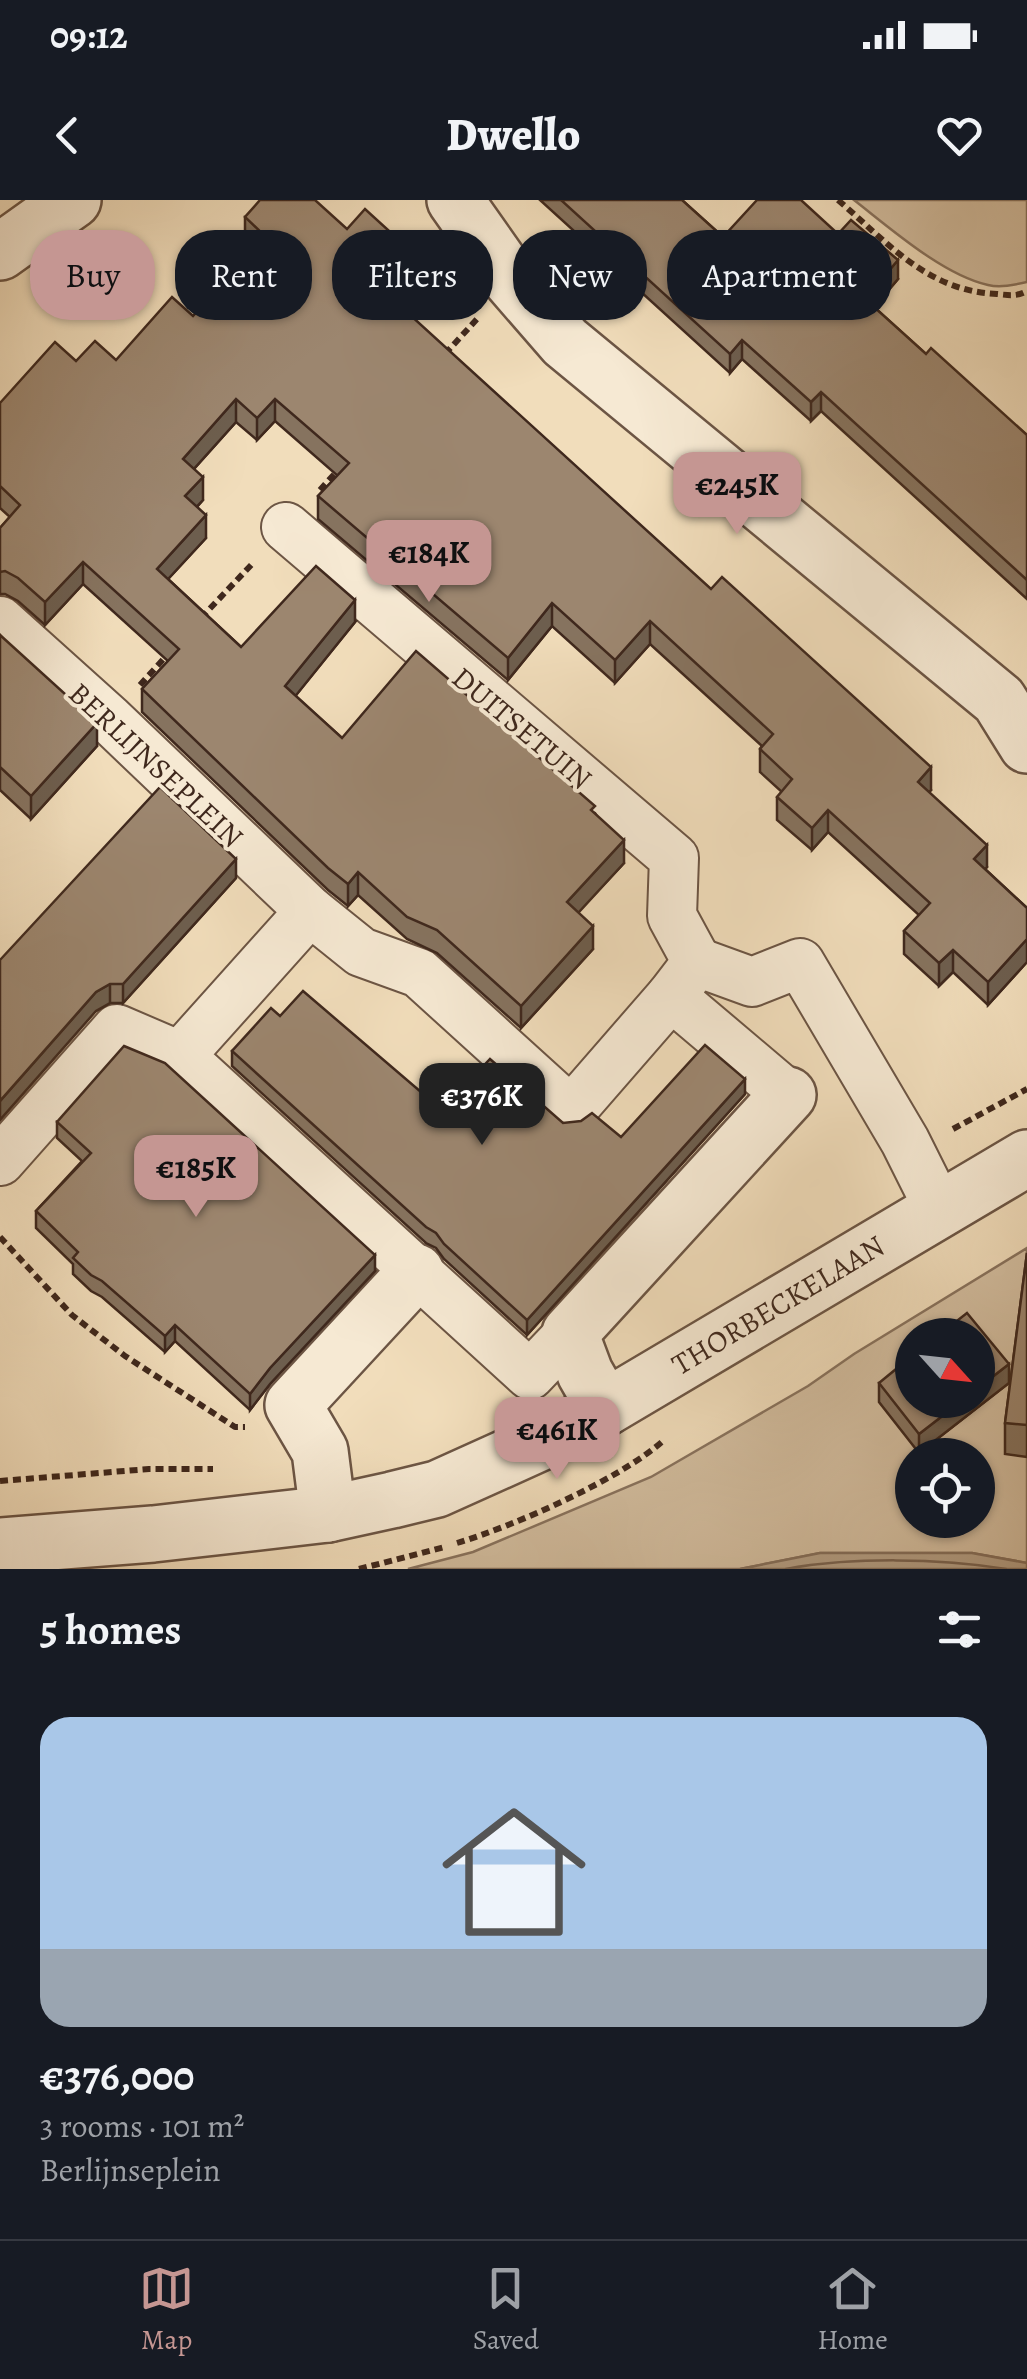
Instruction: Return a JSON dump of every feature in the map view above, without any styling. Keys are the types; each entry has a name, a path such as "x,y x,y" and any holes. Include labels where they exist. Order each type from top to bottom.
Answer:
{"street":[{"path":"0,252 73,200"},
{"path":"455,200 512,281 565,342 999,700 1027,745"},
{"name":"DUITSETUIN","path":"286,527 674,858 672,916 684,979 788,1095 570,1333"},
{"name":"BERLIJNSEPLEIN","path":"0,621 310,910 361,952 419,973 571,1111 684,979"},
{"path":"180,1056 310,910"},
{"path":"684,979 752,982 800,963 905,1141 939,1209"},
{"path":"0,1160 118,1028 180,1056 530,1375 570,1333 585,1374 606,1408"},
{"name":"THORBECKELAAN","path":"0,1546 328,1514 437,1489 606,1408 1027,1158"},
{"path":"328,1514 320,1451 293,1405 416,1272"}],"path":[{"path":"838,200 926,276 976,294 1019,295 1027,291"},
{"path":"0,1237 72,1314 125,1356 235,1427 293,1405"}],"shaded area":[{"path":"854,200 1027,200 1027,282 993,286 971,280 918,249"},
{"path":"1027,1248 1027,1563 972,1553 820,1553 740,1569 408,1569 473,1552 651,1477 808,1386 895,1329 895,1418 995,1418 995,1318 913,1318"}],"water":[{"path":"820,1553 972,1553 1027,1563 1027,1569 740,1569"}],"building":[{"path":"260,200 315,200 347,229 365,209 388,230 332,230 332,320 416,320 711,589 722,577 931,767 918,782 987,845 974,859 1027,908 1027,939 988,982 953,950 939,963 904,931 930,903 828,810 812,828 777,797 792,779 760,749 773,734 650,621 615,660 552,603 508,658 318,496 349,463 275,399 257,418 236,399 183,459 203,477 185,496 206,515 157,569 241,647 316,566 355,600 285,686 342,738 416,651 595,806 591,810 624,840 567,902 593,926 521,1006 437,930 407,917 358,872 348,884 328,868 142,689 179,649 83,562 45,602 18,578 0,572 0,528 20,505 0,486 0,403 55,342 76,361 95,341 116,360 172,297 175,320 312,320 312,230 259,230 245,217"},
{"path":"561,200 682,200 715,230 667,230 667,297 647,278 647,230 594,230"},
{"path":"757,200 801,200 834,230 729,230"},
{"path":"851,220 863,230 842,230"},
{"path":"693,320 888,320 926,354 931,348 1027,435 1027,580 821,392 811,402 742,340 730,354"},
{"path":"0,635 97,723 31,796 0,767"},
{"path":"160,787 236,859 123,984 110,984 96,992 0,1101 0,960"},
{"path":"303,991 442,1110 490,1059 563,1123 581,1121 592,1113 621,1137 705,1045 745,1079 527,1320 232,1051 271,1008 280,1016"},
{"path":"124,1046 165,1063 375,1255 250,1394 175,1325 165,1336 91,1275 73,1258 78,1252 36,1211 91,1153 57,1122"},
{"path":"1027,1253 1027,1425 1005,1423"},
{"path":"995,1347 1009,1364 995,1375"},
{"path":"895,1370 895,1403 879,1383"},
{"path":"906,1418 940,1418 919,1434"}]}
